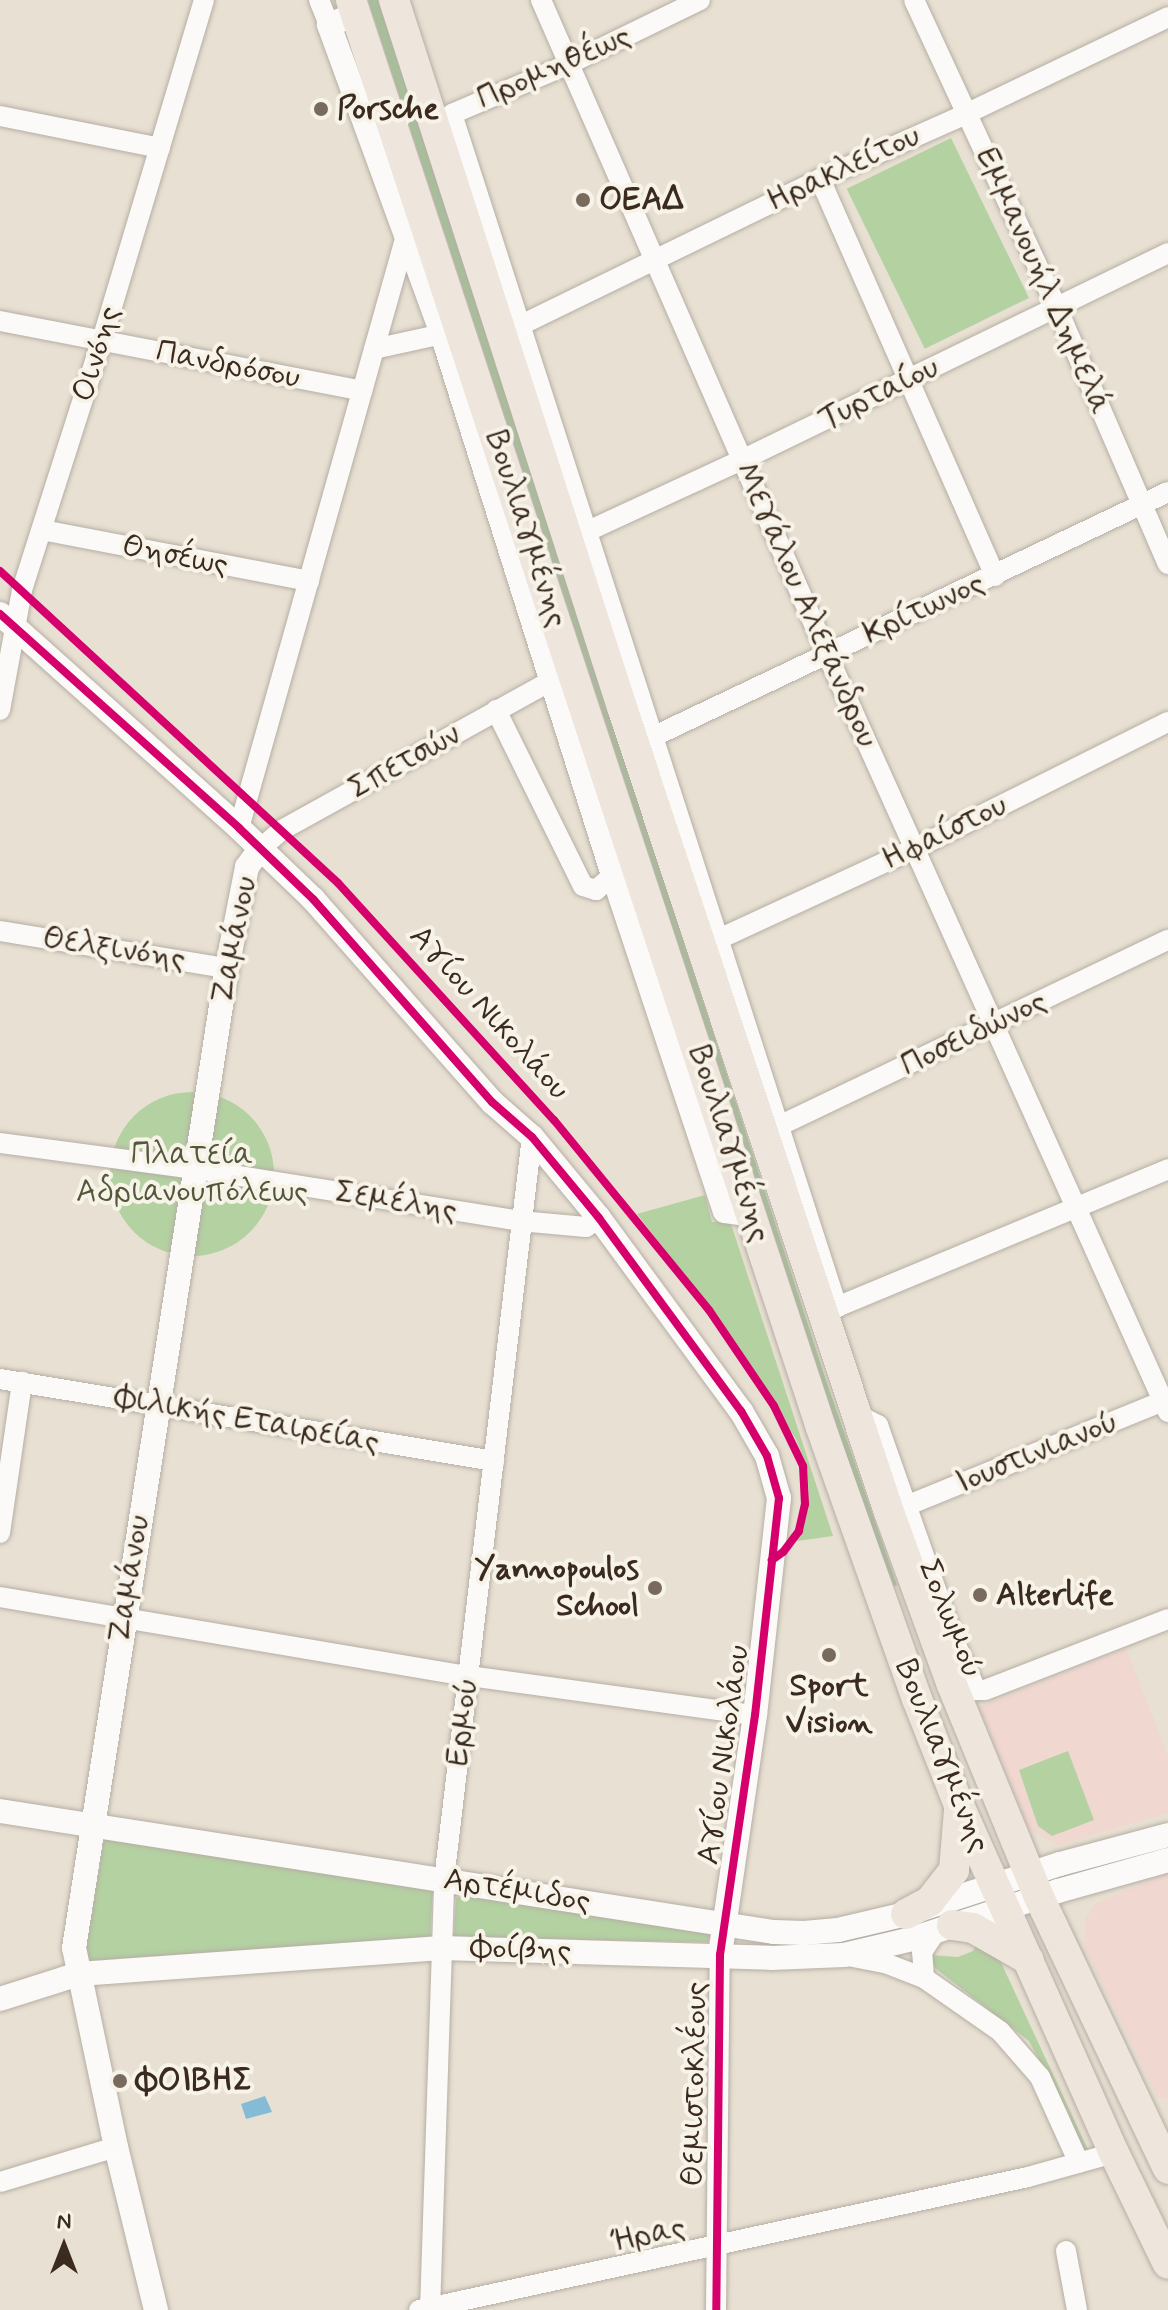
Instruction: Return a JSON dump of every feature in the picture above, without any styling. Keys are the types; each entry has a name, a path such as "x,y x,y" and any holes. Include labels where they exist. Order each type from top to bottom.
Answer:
{"main road":[{"name":"Βουλιαγμένης","path":"394,0 686,868 761,1098 856,1414 952,1685 1034,1886 1159,2126 1168,2169"},
{"name":"Βουλιαγμένης","path":"345,13 585,743 753,1215 831,1457 917,1699 959,1805 1114,2153 1168,2264"},
{"path":"952,1685 953,1638"},
{"path":"906,1914 930,1901 954,1870 959,1805"},
{"path":"944,1928 973,1928 1030,1961"}],"street":[{"name":"Οινόης","path":"0,710 7,620 42,530 204,0"},
{"path":"319,0 345,13 407,232 553,680 585,743 613,875 725,1211 753,1215"},
{"name":"Μεγάλου Αλεξάνδρου","path":"541,0 827,654 1166,1404"},
{"name":"Προμηθέως","path":"521,325 452,114 569,64 700,0"},
{"name":"Εμμανουήλ Δημελά","path":"914,0 1057,308 1168,564"},
{"name":"Ηρακλείτου","path":"521,325 654,258 1168,17"},
{"path":"0,116 160,148"},
{"path":"820,179 995,576"},
{"name":"Ζαμάνου","path":"239,828 407,232"},
{"name":"Τυρταίου","path":"588,531 742,460 1168,253"},
{"name":"Πανδρόσου","path":"0,321 362,391"},
{"path":"521,325 588,531 644,741"},
{"path":"374,349 442,334"},
{"name":"Κρίτωνος","path":"644,741 1168,492"},
{"name":"Θησέως","path":"42,530 309,581"},
{"name":"Αγίου Νικολάου","path":"7,620 239,828 313,899 492,1102 532,1137 599,1218 741,1411 767,1456 779,1498 755,1715 720,1955"},
{"name":"Σπετσών","path":"260,849 282,830 553,680"},
{"path":"496,710 583,886 596,890 613,875"},
{"name":"Ηφαίστου","path":"719,939 914,849 1168,722"},
{"name":"Ζαμάνου","path":"156,2310 116,2147 74,1948 227,968 247,867 260,849"},
{"path":"686,868 719,939 761,1098 779,1126 837,1307 1168,1169"},
{"name":"Θελξινόης","path":"0,931 227,968"},
{"name":"Ποσειδώνος","path":"779,1126 1168,940"},
{"name":"Ερμού","path":"426,2309 444,1880 532,1137"},
{"name":"Σεμέλης","path":"0,1143 196,1169 520,1221 586,1227 599,1218"},
{"name":"Φιλικής Εταιρείας","path":"0,1379 494,1461"},
{"path":"0,1533 22,1382"},
{"name":"Ιουστινιανού","path":"906,1506 1166,1404"},
{"name":"Σολωμού","path":"856,1414 878,1425 953,1638 976,1690 985,1690 1168,1619"},
{"path":"0,1597 469,1676 755,1715"},
{"name":"Αρτέμιδος","path":"0,1811 804,1933 838,1930 1000,1896"},
{"path":"1034,1886 1168,1835"},
{"path":"1034,1886 1168,1860"},
{"name":"Φοίβης","path":"0,1999 79,1974 441,1948 810,1958 844,1955 944,1928 1000,1896 1034,1886"},
{"path":"924,1978 922,1952 944,1928"},
{"name":"Θεμιστοκλέους","path":"716,2310 720,1955"},
{"path":"844,1955 885,1963 924,1978 976,2012 1027,2058 1053,2102 1079,2163"},
{"path":"0,2182 116,2147"},
{"name":"Ήρας","path":"426,2309 1028,2177 1114,2153"},
{"path":"1066,2251 1077,2310"}],"shaded area":[{"path":"1126,1648 1168,1756 1168,1813 1059,1845 1030,1830 979,1707"},
{"path":"1168,1872 1168,2099 1157,2097 1084,1945 1085,1918 1097,1903"}],"green space":[{"path":"368,0 378,0 826,1380 897,1585 894,1586 866,1515"},
{"path":"951,138 1029,298 925,349 847,189"},
{"name":"Πλατεία Αδριανουπόλεως","path":"192,1092 223,1098 250,1116 268,1143 274,1174 268,1205 250,1232 223,1250 192,1256 161,1250 134,1232 116,1205 110,1174 116,1143 134,1116 161,1098"},
{"path":"705,1195 712,1222 730,1221 833,1536 797,1541 805,1519 809,1491 806,1465 796,1439 711,1309 637,1214"},
{"path":"1068,1751 1094,1820 1052,1836 1038,1826 1019,1770"},
{"path":"105,1834 433,1885 430,1938 84,1961"},
{"path":"464,1896 708,1932 709,1938 707,1942 461,1938 454,1936 456,1898"},
{"path":"977,1944 999,1958 1089,2152 1084,2154 1068,2112 1029,2041 935,1968 930,1955 958,1957 973,1951"}],"water":[{"path":"265,2096 272,2112 246,2119 241,2104"}],"cycle path":[{"path":"0,571 338,883 554,1120 709,1310 774,1406 803,1466 805,1504 799,1531 783,1552 772,1560"},
{"path":"0,614 239,828 313,899 492,1102 532,1137 599,1218 741,1411 767,1456 779,1498 755,1715 720,1955 716,2310"}],"place":[{"name":"Porsche","path":"321,109"},
{"name":"ΟΕΑΔ","path":"583,200"},
{"name":"Yannopoulos School","path":"655,1588"},
{"name":"Alterlife","path":"980,1595"},
{"name":"Sport Vision","path":"829,1655"},
{"name":"ΦΟΙΒΗΣ","path":"120,2081"}]}
